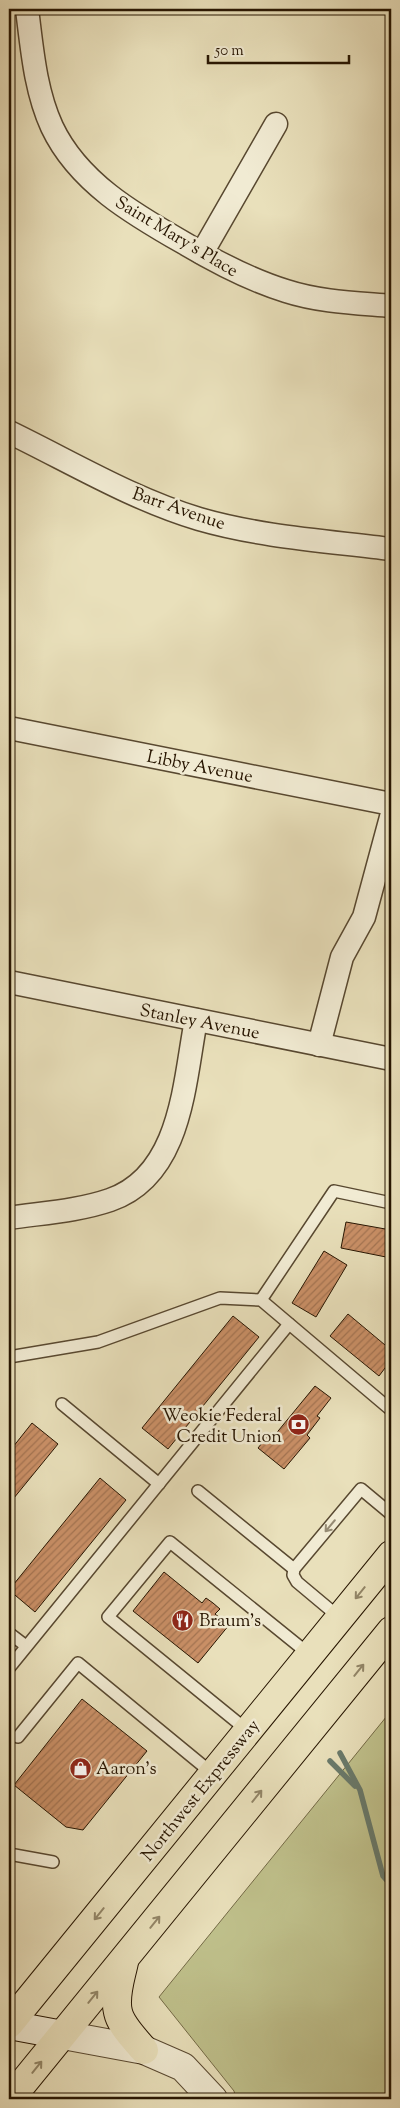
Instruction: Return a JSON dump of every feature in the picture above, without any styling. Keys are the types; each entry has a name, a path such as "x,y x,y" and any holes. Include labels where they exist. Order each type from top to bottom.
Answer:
{"highway":[{"name":"Northwest Expressway","path":"9,2025 391,1555"},
{"path":"10,2099 391,1631"},
{"path":"124,1960 117,1995 118,2012 124,2025 144,2050"}],"street":[{"name":"Saint Mary's Place","path":"27,9 41,98 53,128 71,157 116,202 202,253 250,278 287,292 338,302 391,306"},
{"path":"202,253 276,124"},
{"name":"Barr Avenue","path":"9,432 115,485 199,519 290,537 391,549"},
{"name":"Libby Avenue","path":"9,728 391,804"},
{"path":"319,1045 342,957 364,917 391,817"},
{"name":"Stanley Avenue","path":"9,982 391,1059"},
{"path":"9,1218 88,1206 112,1199 130,1189 149,1173 159,1162 172,1138 196,1020"},
{"path":"9,2025 144,2050 183,2066 213,2099"}],"lane":[{"path":"260,1300 334,1191 391,1203"},
{"path":"9,1357 98,1342 220,1298 260,1300 391,1410"},
{"path":"9,1668 289,1324"},
{"path":"62,1404 159,1484"},
{"path":"340,1618 297,1582 293,1575 294,1569 361,1489 391,1514"},
{"path":"198,1491 294,1569"},
{"path":"248,1731 108,1617 170,1542 310,1655"},
{"path":"9,1633 26,1646"},
{"path":"18,1737 78,1663 213,1774"},
{"path":"9,1854 53,1862"}],"green space":[{"path":"391,1711 391,2099 236,2099 234,2091 159,1997"}],"building":[{"path":"346,1222 391,1230 391,1258 341,1248"},
{"path":"324,1251 347,1265 316,1317 292,1303"},
{"path":"348,1314 391,1350 391,1360 379,1376 330,1336"},
{"path":"233,1316 259,1337 168,1449 142,1428"},
{"name":"Weokie Federal Credit Union","path":"315,1386 331,1398 317,1416 320,1418 307,1435 310,1438 284,1469 258,1448 270,1433 274,1436"},
{"path":"32,1423 58,1444 9,1504 9,1452"},
{"path":"100,1478 126,1500 35,1612 9,1590"},
{"name":"Braum's","path":"164,1572 202,1603 206,1598 213,1603 220,1609 215,1614 229,1625 198,1663 133,1611"},
{"name":"Aaron's","path":"82,1699 147,1751 83,1830 66,1827 14,1785"}],"waterway":[{"path":"340,1753 360,1790 383,1876 391,1885"},
{"path":"330,1761 355,1786"}],"place":[{"name":"Weokie Federal Credit Union","path":"298,1425"},
{"name":"Braum's","path":"183,1620"},
{"name":"Aaron's","path":"80,1768"}]}
